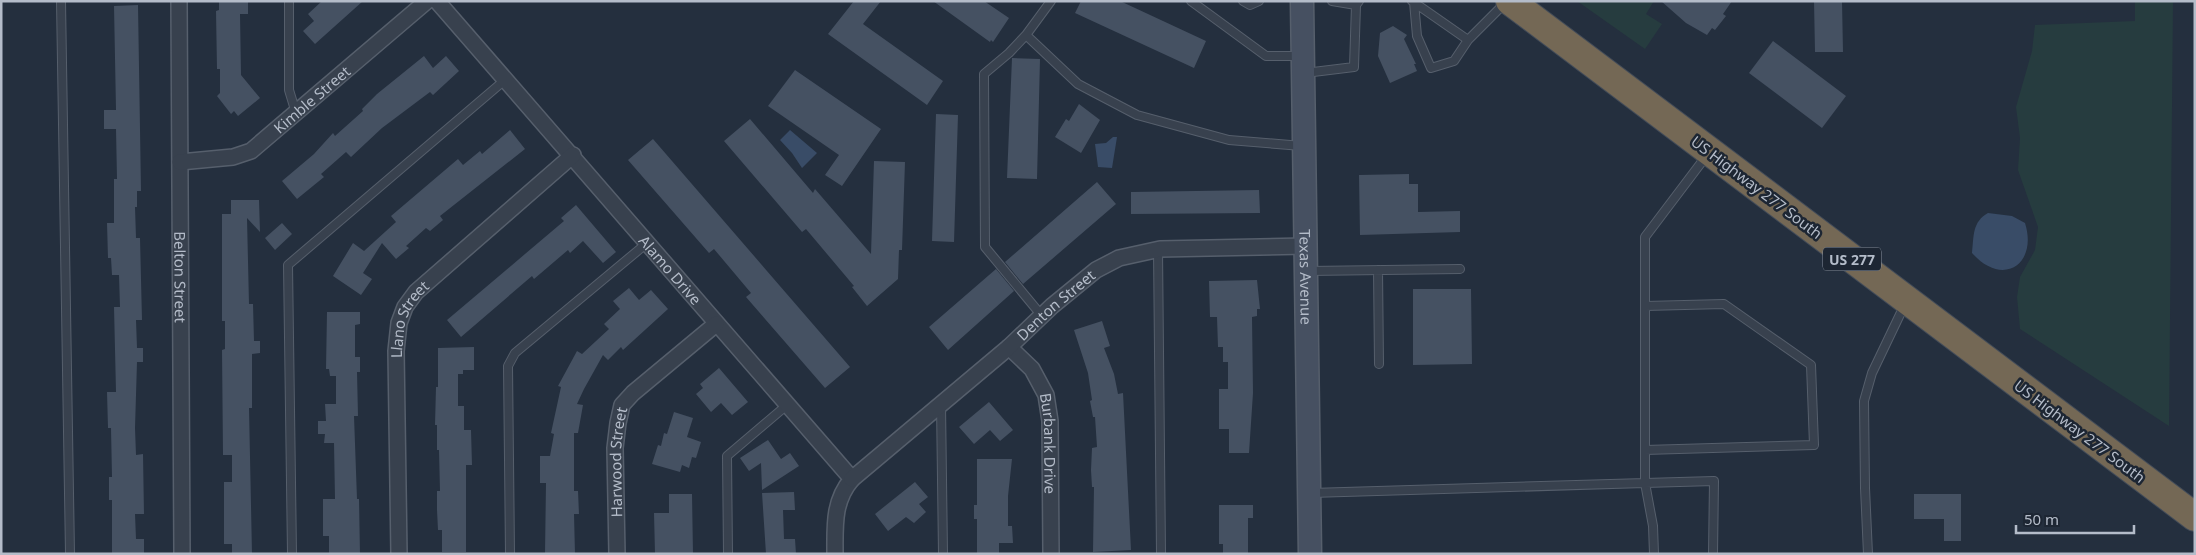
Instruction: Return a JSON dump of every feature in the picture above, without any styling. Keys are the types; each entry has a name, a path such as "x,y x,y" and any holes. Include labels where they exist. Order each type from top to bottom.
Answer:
{"highway":[{"name":"US Highway 277 South","path":"1508,1 2195,517"}],"street":[{"name":"Belton Street","path":"179,1 182,554"},
{"name":"Kimble Street","path":"180,162 233,157 250,151 428,1"},
{"name":"Alamo Drive","path":"438,1 852,479"},
{"name":"Texas Avenue","path":"1302,1 1310,554"},
{"name":"Llano Street","path":"398,554 396,351 399,323 405,307 416,292 439,270 573,155"},
{"name":"Denton Street","path":"852,479 1096,270 1119,258 1158,250 1306,246"},
{"name":"Harwood Street","path":"617,554 615,448 622,405 633,392 716,324"},
{"name":"Burbank Drive","path":"1009,346 1032,369 1046,395 1050,421 1051,554"},
{"path":"835,554 835,512 843,489 852,479"}],"lane":[{"path":"61,1 70,554"},
{"path":"288,1 290,90 296,113"},
{"path":"1042,316 985,247 984,74 1009,53 1026,35 1051,1"},
{"path":"1191,1 1266,56 1303,65 1354,67 1358,3 1332,1"},
{"path":"1243,1 1250,5 1259,1"},
{"path":"1413,2 1417,36 1430,68 1454,61 1468,40 1508,1"},
{"path":"1413,2 1468,40"},
{"path":"1026,35 1078,84 1137,115 1229,140 1304,146"},
{"path":"292,554 288,265 506,79"},
{"path":"1654,554 1653,526 1646,483 1645,450 1645,237 1710,152"},
{"path":"510,554 508,366 516,352 647,243"},
{"path":"1158,250 1161,554"},
{"path":"1306,271 1460,269"},
{"path":"1378,270 1379,364"},
{"path":"1868,554 1864,401 1872,373 1907,300"},
{"path":"1645,306 1724,304 1811,365 1814,445 1645,450"},
{"path":"941,404 943,554"},
{"path":"728,554 727,456 787,405"},
{"path":"1309,493 1714,481 1713,554"}],"green space":[{"path":"1577,1 1654,1 1646,14 1662,24 1645,49"},
{"path":"2135,1 2173,1 2169,426 2020,329 2017,297 2020,277 2035,250 2038,227 2018,170 2020,138 2016,107 2032,51 2035,25 2135,21"}],"water":[{"path":"790,130 817,153 802,168 780,140"},
{"path":"1113,137 1117,137 1112,168 1098,167 1095,144 1106,143"},
{"path":"1988,213 2012,216 2025,223 2028,237 2027,250 2022,260 2006,270 1995,269 1972,253 1976,225"}],"building":[{"path":"248,1 248,14 240,14 241,75 260,98 238,116 234,111 231,114 217,96 220,93 220,69 217,69 216,11 219,10 219,2"},
{"path":"322,1 363,1 315,44 303,31 314,21 308,14"},
{"path":"854,1 881,1 863,24 943,81 927,105 828,34"},
{"path":"933,1 984,1 1009,18 993,42 991,40 990,42"},
{"path":"1081,1 1120,1 1206,41 1194,68 1075,13"},
{"path":"1661,1 1732,1 1723,14 1726,16 1715,30 1712,28 1707,35 1686,23"},
{"path":"1814,1 1842,1 1843,52 1815,52"},
{"path":"138,5 141,191 137,191 137,207 135,207 136,238 140,238 142,320 136,320 137,348 143,348 143,362 137,362 135,428 136,455 143,454 144,514 135,514 136,539 144,539 144,554 112,554 112,500 109,500 109,477 112,477 111,428 108,428 107,392 116,392 114,307 120,307 119,275 112,275 111,258 108,258 107,223 114,223 114,179 117,179 116,129 104,129 104,110 116,110 114,6"},
{"path":"1393,26 1407,35 1404,39 1416,64 1414,64 1417,71 1390,83 1378,56 1380,33"},
{"path":"1773,41 1846,96 1822,128 1749,73"},
{"path":"424,56 433,68 446,56 459,71 433,95 430,92 382,128 351,157 346,152 321,174 324,177 297,199 282,181 314,154 333,133 335,136 363,111 362,109 377,94"},
{"path":"1012,58 1040,59 1037,179 1007,178"},
{"path":"795,70 881,129 842,186 825,175 839,155 768,106"},
{"path":"1079,104 1100,120 1081,153 1055,137 1066,119 1069,121"},
{"path":"936,114 958,115 954,242 932,241"},
{"path":"750,119 813,193 815,189 871,254 874,161 905,162 902,250 899,250 898,279 867,306 852,287 854,286 806,229 802,232 724,141"},
{"path":"510,130 525,149 440,216 443,220 430,231 426,228 406,246 409,248 396,259 382,243 363,273 372,279 361,295 333,276 353,243 364,251 396,222 391,216 458,159 463,165 480,151 482,154"},
{"path":"653,139 850,367 825,388 746,297 751,293 714,249 709,253 628,160"},
{"path":"1409,174 1409,184 1418,184 1418,212 1460,211 1460,232 1360,235 1359,175"},
{"path":"1097,182 1116,204 1023,284 1005,262"},
{"path":"1259,190 1260,213 1131,214 1131,192"},
{"path":"231,200 259,200 260,232 247,218 249,304 253,304 254,341 260,341 260,353 252,354 252,408 249,408 252,554 232,554 232,544 224,544 224,482 232,482 232,455 223,455 222,350 225,349 225,321 222,321 222,214 231,214"},
{"path":"576,205 616,252 603,263 583,241 570,253 568,250 534,279 532,276 461,337 447,320 564,221 561,218"},
{"path":"282,223 292,234 275,250 265,238"},
{"path":"996,269 1014,291 948,350 929,327"},
{"path":"1257,280 1260,309 1257,309 1257,316 1252,317 1253,393 1249,453 1229,453 1229,429 1219,429 1219,389 1228,389 1228,362 1223,362 1223,347 1218,347 1217,317 1210,317 1209,281"},
{"path":"629,288 639,300 651,290 668,309 623,350 621,347 608,360 603,355 584,389 577,404 583,405 578,433 574,433 574,491 578,491 579,514 574,514 575,554 545,554 546,483 540,483 540,456 550,456 554,434 551,433 561,387 558,386 577,351 582,354 609,329 604,324 620,309 613,301"},
{"path":"1413,289 1471,289 1472,364 1413,365"},
{"path":"327,312 360,312 360,324 355,325 355,357 360,357 360,372 357,372 358,416 354,416 360,554 329,554 329,536 323,536 323,499 335,499 334,443 324,443 325,434 318,434 318,421 326,421 325,404 336,404 336,376 330,376 329,369 326,369"},
{"path":"1102,321 1110,346 1104,348 1114,374 1118,394 1123,393 1131,550 1093,552 1094,487 1092,487 1091,470 1092,448 1097,447 1095,417 1093,417 1090,401 1092,400 1088,373 1074,330"},
{"path":"474,347 474,370 463,370 463,374 458,374 458,406 464,406 464,430 471,430 472,465 466,465 466,552 442,552 442,530 438,530 437,491 440,491 439,450 437,450 437,425 435,425 436,387 438,387 438,348"},
{"path":"719,368 748,402 732,415 721,403 711,412 696,394 703,388 700,384"},
{"path":"989,402 1013,430 1000,441 990,430 974,444 959,427"},
{"path":"674,412 693,418 687,437 701,442 696,458 692,457 689,468 682,465 680,472 652,464 658,445 661,446 664,433 667,434"},
{"path":"768,440 781,459 790,453 799,466 762,490 761,463 749,471 740,458"},
{"path":"977,459 1012,459 1008,496 1008,526 1012,526 1013,543 999,543 999,554 977,554 977,519 974,519 974,505 977,505"},
{"path":"915,482 928,497 919,504 926,512 914,523 906,517 888,531 875,514"},
{"path":"794,492 795,510 783,510 784,539 795,539 796,554 766,554 762,493"},
{"path":"669,494 692,494 693,554 655,554 654,513 669,513"},
{"path":"1914,494 1961,494 1961,541 1944,541 1944,519 1914,519"},
{"path":"1219,505 1253,505 1253,518 1248,518 1248,554 1223,554 1223,544 1219,544"}]}
